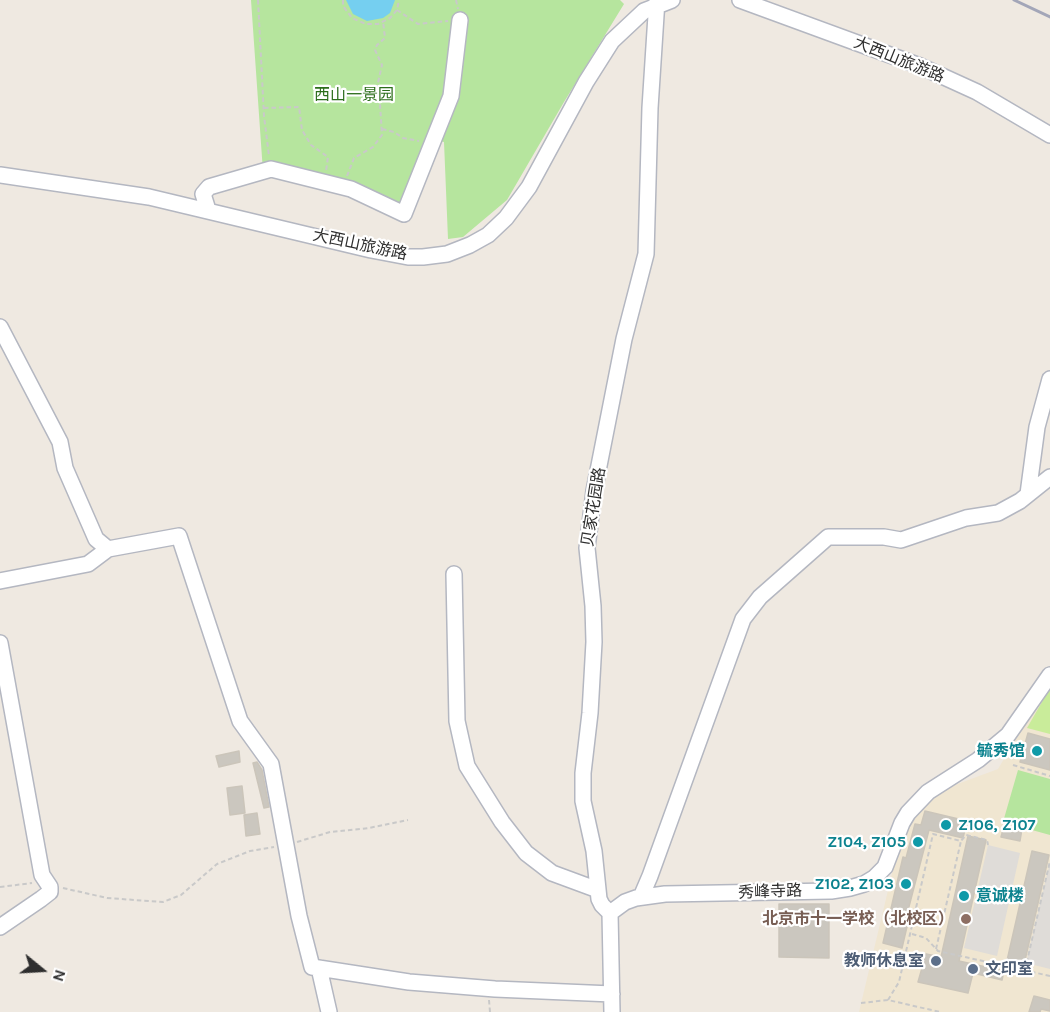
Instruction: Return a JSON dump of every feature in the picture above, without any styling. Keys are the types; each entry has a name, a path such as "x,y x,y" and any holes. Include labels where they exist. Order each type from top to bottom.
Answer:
{"street":[{"name":"大西山旅游路","path":"0,176 148,197 408,257 434,256 461,249 488,235 513,210 529,187 586,82 612,41 638,15 657,3 672,0"},
{"name":"大西山旅游路","path":"740,0 921,66 977,92 1050,135"},
{"name":"贝家花园路","path":"612,1012 610,913 602,905 598,890 594,851 583,794 594,633 586,548 594,491 624,339 646,254 650,108 657,3"},
{"path":"208,210 203,195 209,187 271,169 344,187 404,214 451,96 460,20"},
{"path":"0,327 60,442 65,468 96,539 108,549"},
{"path":"1028,494 1036,426 1050,378"},
{"path":"641,897 743,619 760,597 828,537 884,537 901,540 966,518 998,513 1020,501 1050,477"},
{"path":"0,580 88,564 108,549 179,536 240,721 270,764 299,916 312,967 409,982 495,989 612,994"},
{"path":"454,574 457,721 467,766 502,822 526,853 552,873 598,890"},
{"path":"0,644 45,880 51,887 50,892 0,927"},
{"name":"秀峰寺路","path":"610,913 625,902 641,897 681,893 831,891 864,884 885,867 908,813 928,792 978,760 1008,735 1050,675"},
{"path":"319,968 329,1012"}],"path":[{"path":"258,0 264,108 271,169"},
{"path":"343,0 343,6 352,18 366,24 383,21 398,10 399,0"},
{"path":"398,10 418,24 460,20"},
{"path":"344,187 351,162 372,147 382,135 380,104 384,98 377,87 382,65 375,50 385,38 383,21"},
{"path":"264,108 299,107 302,130 311,145 328,157 324,182"},
{"path":"382,129 404,138 417,140 430,147"},
{"path":"1013,765 1050,776"},
{"path":"0,886 45,880 107,898 163,902 181,895 217,864 250,851 286,845 330,832 369,828 408,820"},
{"path":"888,1000 899,982 933,834 961,841"},
{"path":"936,949 961,841 966,835 987,840 988,845"},
{"path":"1025,969 1050,861"},
{"path":"915,908 928,921 941,927"},
{"path":"911,934 926,938 938,951 1050,975"},
{"path":"861,1003 888,1000 940,1012"}],"shaded area":[{"name":"北京市十一学校（北校区）","path":"1050,682 1050,1012 859,1012 900,840 914,816 944,789 998,769"},
{"path":"988,845 1020,853 997,956 964,948"},
{"path":"1050,862 1050,969 1026,963"}],"green space":[{"name":"西山一景园","path":"251,0 620,0 624,4 507,200 463,237 448,239 444,142 440,141 407,220 348,192 263,172"},
{"path":"1050,688 1050,734 1027,728"},
{"path":"1018,770 1050,779 1050,835 1003,822"}],"water":[{"path":"346,0 395,0 390,13 383,18 367,21 353,14"}],"building":[{"name":"毓秀馆","path":"1028,733 1050,739 1050,770 1020,762"},
{"path":"239,751 240,762 219,767 216,756"},
{"path":"257,762 262,770 269,807 264,808 253,763"},
{"path":"242,786 245,813 230,815 227,788"},
{"path":"925,811 967,821 963,838 929,830 906,918 909,918 902,948 883,943 903,857 906,858 915,824 921,825"},
{"path":"257,813 260,834 246,836 244,815"},
{"path":"1004,826 1022,829 1020,841 1001,837"},
{"path":"968,836 986,840 959,961 1004,971 1002,980 973,973 968,993 918,982 926,954 941,957"},
{"path":"1032,851 1049,855 1023,969 1006,965"},
{"path":"779,904 829,904 829,958 779,957"},
{"path":"1034,996 1050,1000 1050,1011 1041,1009 1040,1012 1029,1012"}],"railway":[{"path":"1014,0 1050,17"}],"place":[{"name":"毓秀馆","path":"1037,751"},
{"name":"Z106, Z107","path":"946,825"},
{"name":"Z104, Z105","path":"918,842"},
{"name":"Z102, Z103","path":"906,884"},
{"name":"意诚楼","path":"964,896"},
{"name":"北京市十一学校（北校区）","path":"966,919"},
{"name":"教师休息室","path":"936,961"},
{"name":"文印室","path":"973,969"}]}
